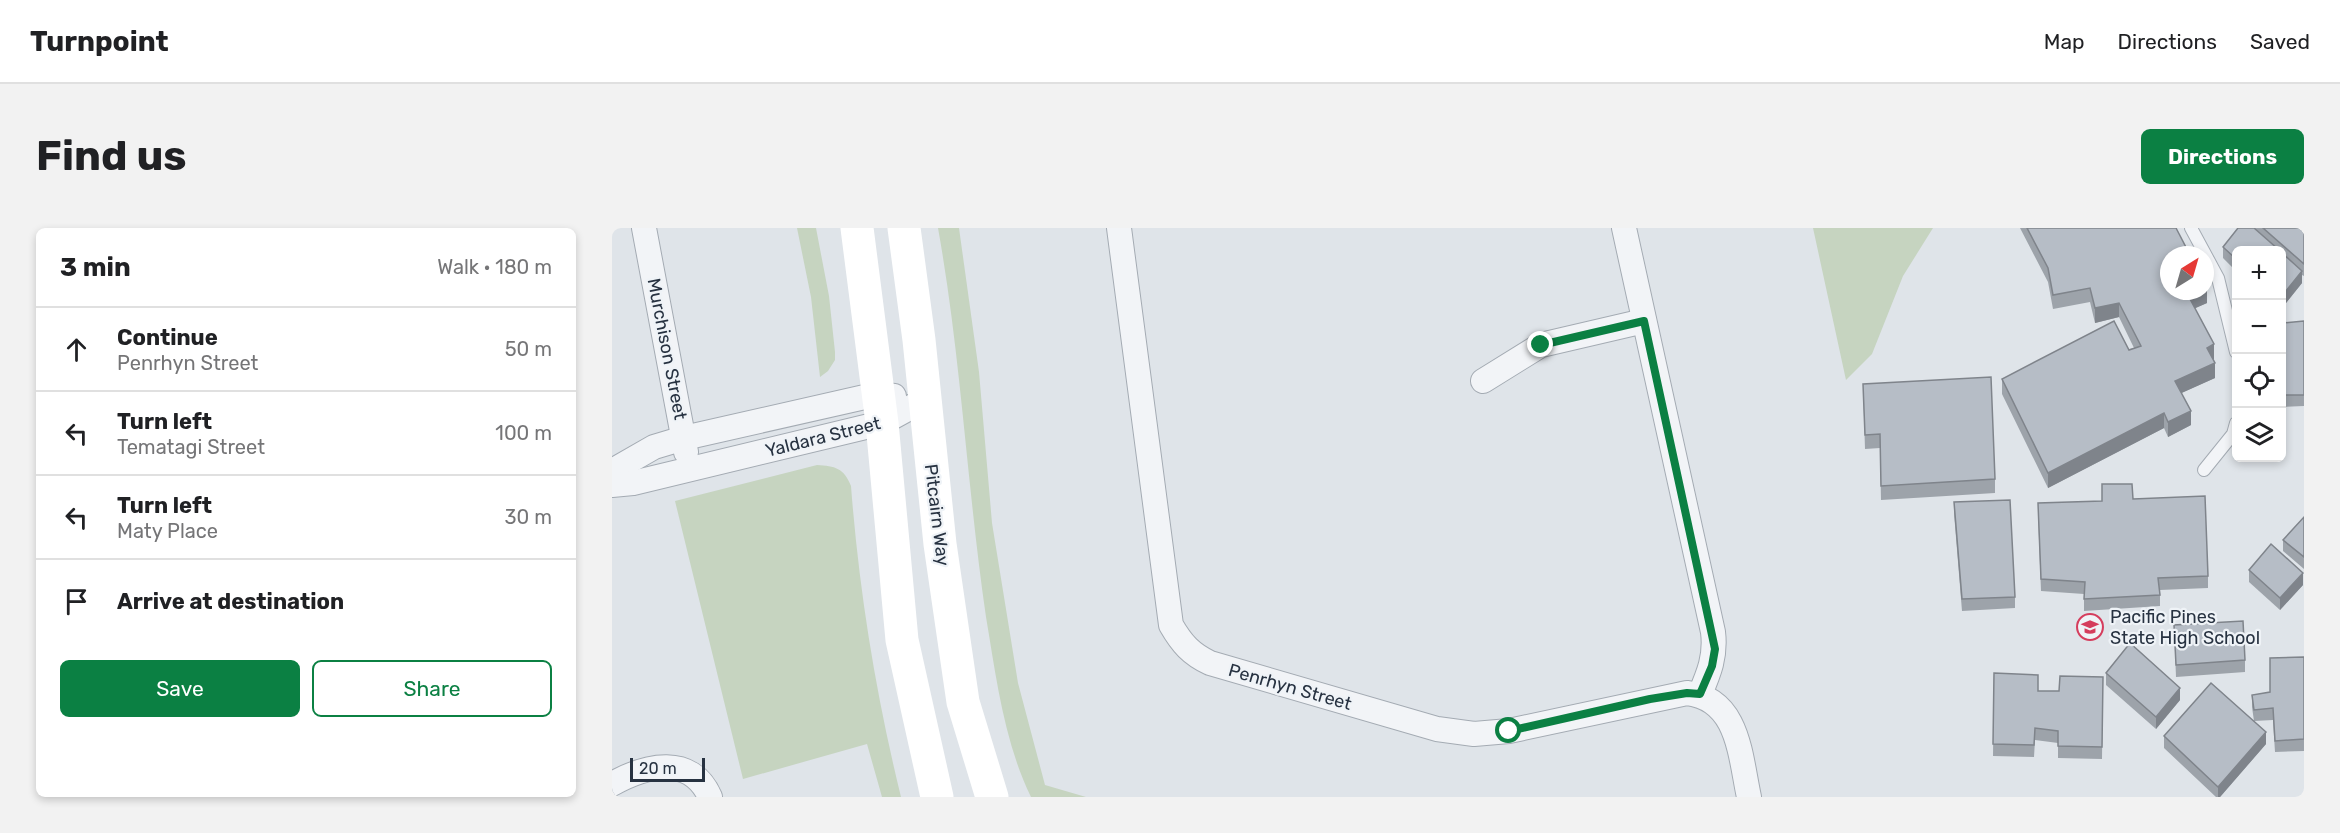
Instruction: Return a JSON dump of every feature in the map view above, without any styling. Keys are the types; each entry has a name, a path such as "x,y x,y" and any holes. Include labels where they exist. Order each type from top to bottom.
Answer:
{"main road":[{"path":"857,228 880,409 902,640 937,797"},
{"name":"Pitcairn Way","path":"904,228 963,702 992,797"}],"street":[{"name":"Murchison Street","path":"644,228 689,470"},
{"name":"Penrhyn Street","path":"1119,228 1172,626 1181,643 1193,655 1210,663 1426,726 1474,734 1509,731 1687,693 1700,694"},
{"path":"1624,228 1713,632 1715,649 1712,666 1700,694 1720,706 1733,724 1749,797"},
{"path":"1483,381 1541,345 1644,321"},
{"name":"Yaldara Street","path":"612,471 654,447 684,438 880,409 924,400"},
{"name":"Yaldara Street","path":"612,485 689,470 880,409"},
{"path":"612,784 645,771 678,767 701,781 710,797"}],"lane":[{"path":"2191,228 2218,278 2232,336"},
{"path":"2204,471 2232,435"}],"green space":[{"path":"797,228 816,228 829,296 835,360 828,371 820,377 811,297"},
{"path":"938,228 959,228 979,372 992,523 1018,683 1045,785 1086,797 1031,797 1014,754 1008,731 986,617 953,324"},
{"path":"1813,228 1933,228 1903,276 1872,354 1846,380"},
{"path":"817,465 838,469 845,475 851,486 870,643 901,797 882,797 867,744 743,779 675,501"}],"building":[{"path":"2027,228 2176,228 2185,246 2160,246 2160,300 2191,300 2214,344 2207,348 2215,363 2175,381 2191,411 2168,422 2164,413 2048,473 2002,379 2114,321 2129,350 2141,346 2119,303 2095,308 2090,288 2053,295 2048,268"},
{"path":"2238,228 2254,228 2274,246 2232,246 2232,255 2223,247"},
{"path":"2263,228 2304,228 2304,264 2286,246"},
{"path":"2286,257 2302,271 2286,291"},
{"path":"2304,321 2304,395 2286,395 2286,323"},
{"path":"1991,377 1995,479 1881,486 1880,434 1865,435 1863,384"},
{"path":"2102,484 2132,484 2133,499 2205,496 2208,576 2158,578 2160,595 2084,599 2085,582 2041,579 2038,503 2102,501"},
{"path":"2010,500 2015,597 1962,599 1954,502"},
{"path":"2304,517 2304,557 2283,540"},
{"path":"2271,544 2303,573 2280,598 2249,570"},
{"path":"2243,621 2245,660 2176,665 2174,625"},
{"path":"2130,643 2180,688 2156,717 2106,673"},
{"path":"2304,657 2304,739 2275,741 2273,708 2254,710 2252,695 2270,692 2270,658"},
{"path":"1994,673 2038,675 2038,691 2059,691 2060,676 2103,677 2102,747 2058,746 2058,731 2035,728 2034,745 1993,744"},
{"path":"2211,683 2266,732 2218,787 2164,736"}],"place":[{"name":"Pacific Pines State High School","path":"2090,627"}],"route":[{"path":"1509,731 1650,699 1687,693 1700,694 1712,666 1715,649 1644,321 1541,345"}]}
